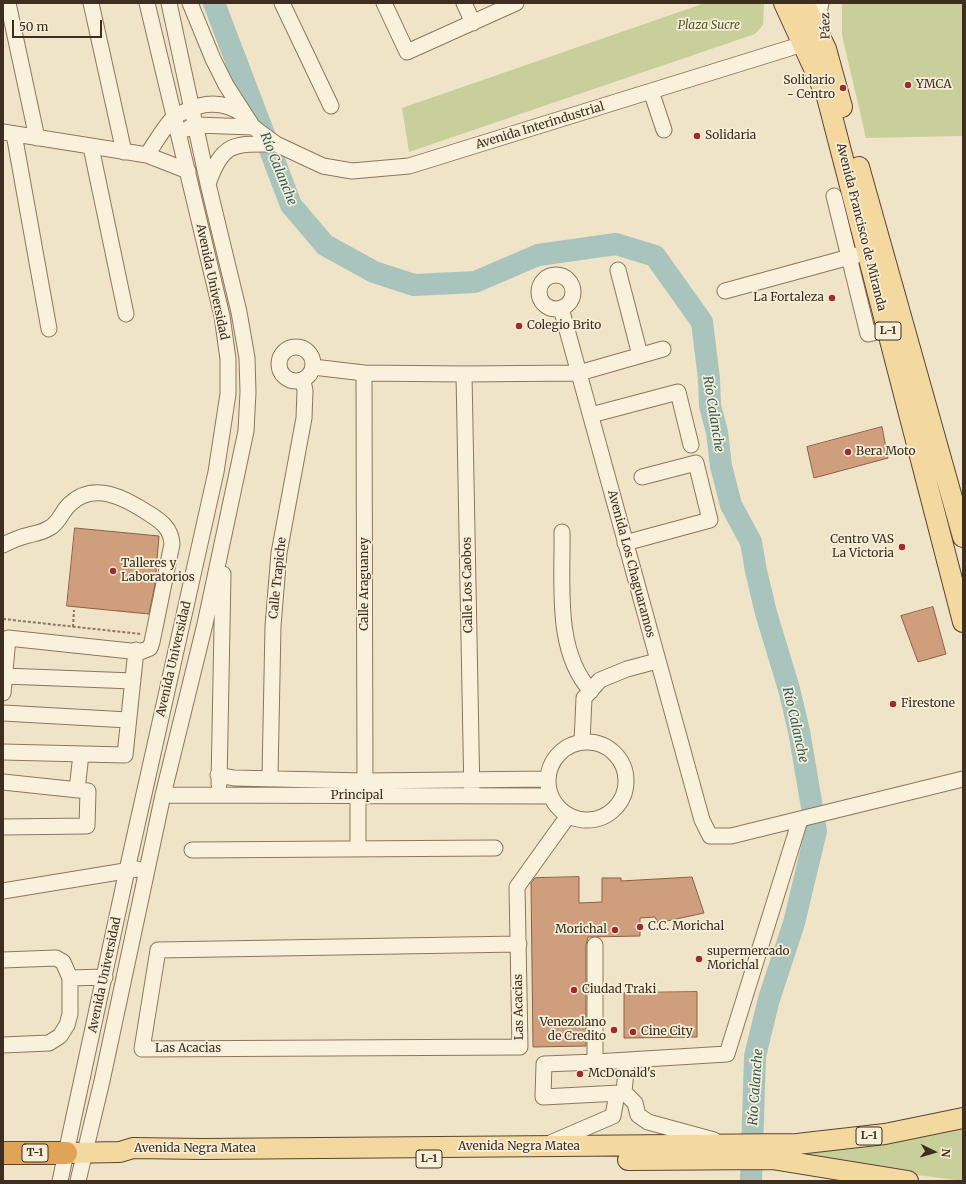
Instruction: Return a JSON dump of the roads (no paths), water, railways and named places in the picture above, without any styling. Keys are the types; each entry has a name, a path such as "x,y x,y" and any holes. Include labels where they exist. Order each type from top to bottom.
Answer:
{"highway":[{"name":"T-1","path":"4,1153 75,1152"}],"main road":[{"name":"L-1","path":"784,3 809,37"},
{"name":"L-1","path":"804,3 809,37"},
{"name":"Avenida Francisco de Miranda","path":"809,37 826,48 963,537"},
{"name":"Avenida Francisco de Miranda","path":"809,37 827,97 858,255 887,330 963,622"},
{"name":"Avenida Negra Matea","path":"772,1152 797,1144 885,1134 963,1118"},
{"name":"Avenida Negra Matea","path":"120,1152 133,1148 542,1147 737,1150 772,1152 908,1181"},
{"name":"Avenida Negra Matea","path":"120,1152 135,1159 704,1160 737,1150"},
{"name":"L-1","path":"75,1152 120,1152"}],"street":[{"path":"8,3 37,138"},
{"path":"91,3 124,152"},
{"name":"Avenida Universidad","path":"75,1152 105,977 127,870 216,472 228,394 228,359 222,316 188,171 173,118 147,3"},
{"name":"Avenida Universidad","path":"75,1152 102,1081 163,795 205,624 246,431 248,392 247,358 240,312 208,184 169,3"},
{"name":"Avenida Interindustrial","path":"190,3 216,66 249,122 276,144 290,152 323,166 352,171 410,166 651,91 809,37"},
{"path":"282,3 331,106"},
{"path":"384,3 408,52 516,3"},
{"path":"464,3 473,23"},
{"path":"809,37 822,3"},
{"name":"Páez","path":"825,3 826,48"},
{"path":"651,91 664,130"},
{"path":"147,155 173,118 192,108 205,105 224,105 234,108 249,122"},
{"path":"178,134 195,125 249,122"},
{"path":"49,329 9,133 147,155 188,171"},
{"name":"Avenida Interindustrial","path":"208,184 215,164 230,148 241,144 276,144"},
{"path":"91,147 126,314"},
{"path":"725,291 858,255 834,196"},
{"path":"618,270 640,355"},
{"name":"Avenida Los Chaguaramos","path":"561,308 702,820 710,836 730,836 805,819"},
{"path":"290,348 302,348 311,355 313,366 311,372 303,380 293,381 283,375 280,366 282,355 290,348"},
{"path":"313,366 364,373 579,373 663,349"},
{"name":"Calle Araguaney","path":"358,849 363,791 364,373"},
{"name":"Calle Los Caobos","path":"464,374 472,796"},
{"name":"Calle Trapiche","path":"270,777 273,626 279,554 304,418 305,391 303,380"},
{"path":"591,415 678,392 691,445"},
{"path":"625,543 710,520 696,463 642,477"},
{"path":"3,545 45,531 58,522 66,508 75,500 94,492 108,493 127,500 167,526 171,534 172,544 152,642 147,650 8,638 3,693"},
{"path":"562,532 564,623 569,654 578,675 591,691"},
{"name":"Avenida Universidad","path":"219,795 218,775 224,538"},
{"path":"3,752 125,755 136,650"},
{"path":"582,742 584,698 600,680 612,674 657,661"},
{"path":"4,676 133,681"},
{"path":"3,713 128,720"},
{"path":"582,742 596,743 608,748 618,757 625,769 626,782 624,796 617,807 606,816 594,820 581,820 568,816 557,807 550,796 548,779 551,765 558,754 569,746 582,742"},
{"path":"77,790 81,754"},
{"name":"Principal","path":"218,775 234,778 270,777 363,791 472,796 550,796"},
{"name":"Principal","path":"163,795 363,791 472,780 548,779"},
{"path":"737,1150 648,1122 638,1115 635,1103 621,1092 543,1097 544,1064 727,1054 805,819 963,779"},
{"path":"3,782 88,791 88,826 3,827"},
{"name":"Las Acacias","path":"519,944 158,950 142,1049 520,1047 519,944 517,887 568,816"},
{"path":"192,850 495,848"},
{"path":"3,891 127,870 148,868"},
{"path":"595,944 595,1062"},
{"path":"3,960 56,958 63,962 70,978 70,1014 67,1025 60,1036 49,1044 3,1045"},
{"path":"70,978 105,977"},
{"path":"542,1147 613,1116 616,1099 621,1092 627,1060"},
{"path":"60,1181 75,1152"},
{"path":"75,1152 78,1181"}],"waterway":[{"name":"Río Calanche","path":"214,3 291,205 325,245 374,272 414,285 475,282 538,255 616,244 655,256 702,322 709,379 710,406 717,432 721,466 731,505 751,542 766,613 789,689 799,731 816,831 794,923 769,999 755,1056 751,1181"}],"place":[{"name":"YMCA","path":"908,85"},
{"name":"Solidario - Centro","path":"843,88"},
{"name":"Solidaria","path":"697,136"},
{"name":"La Fortaleza","path":"832,298"},
{"name":"Colegio Brito","path":"519,326"},
{"name":"Bera Moto","path":"848,452"},
{"name":"Centro VAS La Victoria","path":"902,547"},
{"name":"Talleres y Laboratorios","path":"113,571"},
{"name":"Firestone","path":"893,704"},
{"name":"C.C. Morichal","path":"640,927"},
{"name":"Morichal","path":"615,930"},
{"name":"supermercado Morichal","path":"699,959"},
{"name":"Ciudad Traki","path":"574,990"},
{"name":"Venezolano de Credito","path":"614,1030"},
{"name":"Cine City","path":"633,1032"},
{"name":"McDonald's","path":"580,1074"}],"park label":[{"name":"Plaza Sucre","path":"709,26"}]}
